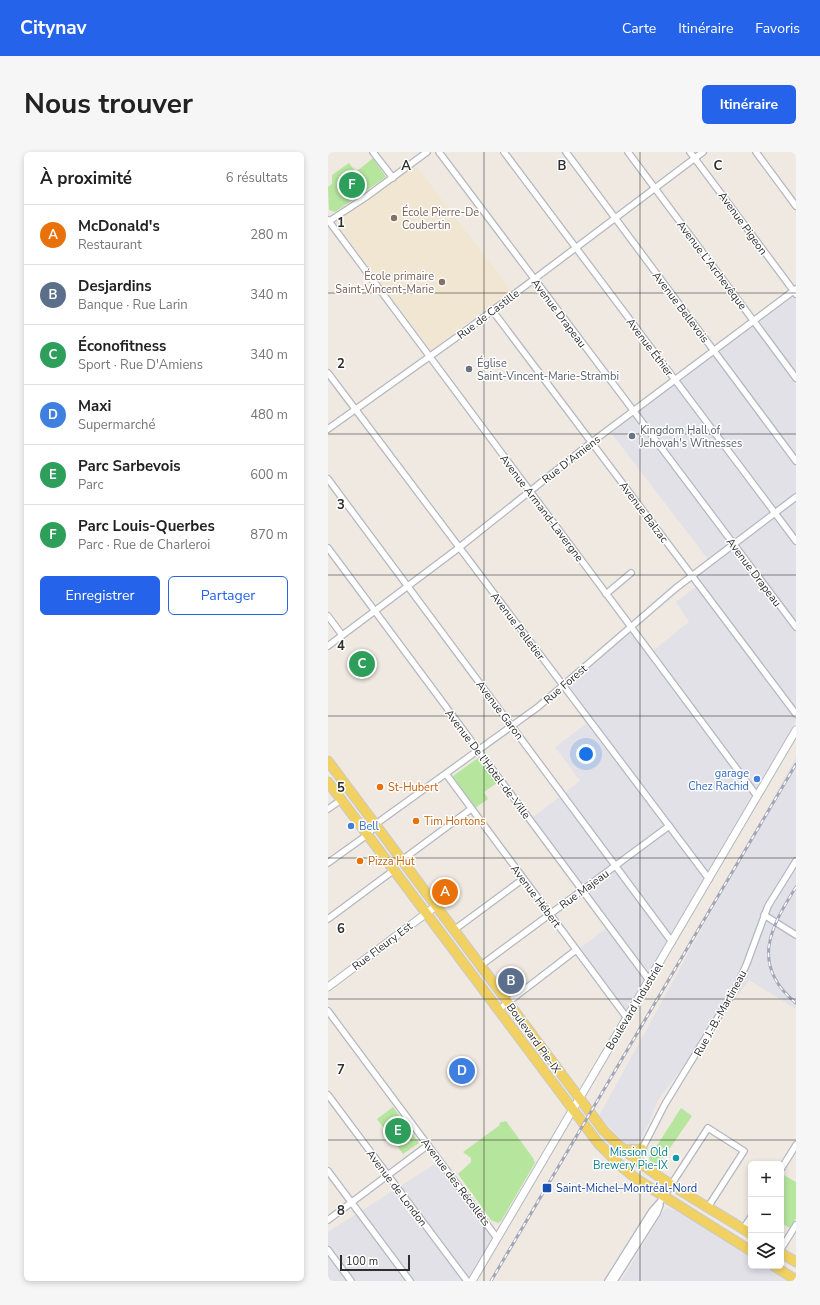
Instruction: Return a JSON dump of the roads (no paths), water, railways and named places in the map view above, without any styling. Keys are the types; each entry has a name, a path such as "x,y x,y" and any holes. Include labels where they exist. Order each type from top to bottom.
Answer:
{"main road":[{"name":"Boulevard Pie-IX","path":"328,761 604,1131 638,1162 747,1232"},
{"name":"Boulevard Pie-IX","path":"328,782 591,1136 610,1156 662,1200 748,1250"},
{"path":"624,1150 642,1149"},
{"path":"784,1255 796,1262"},
{"path":"779,1269 796,1280"}],"street":[{"path":"373,152 393,178"},
{"path":"328,221 393,178 427,152"},
{"name":"Avenue Drapeau","path":"439,152 796,627"},
{"name":"Avenue Éthier","path":"504,152 796,541"},
{"name":"Avenue Bellevois","path":"566,152 796,462"},
{"name":"Avenue L'Archevêque","path":"628,152 796,378"},
{"name":"Avenue Pigeon","path":"690,152 795,292"},
{"name":"Rue de Castille","path":"328,429 430,356 703,152"},
{"path":"756,152 796,206"},
{"name":"Avenue Armand-Lavergne","path":"328,221 757,796"},
{"name":"Rue D'Amiens","path":"328,646 459,547 592,442 795,292"},
{"name":"Avenue Balzac","path":"492,310 796,714"},
{"name":"Avenue Pelletier","path":"328,373 709,879"},
{"name":"Avenue Garon","path":"328,479 672,942"},
{"name":"Rue Forest","path":"328,863 367,835 376,825 478,750 512,727 692,576 796,497"},
{"name":"Avenue De l'Hotel-de-Ville","path":"328,548 649,980"},
{"path":"606,594 631,573"},
{"path":"328,616 342,635"},
{"name":"Boulevard Industriel","path":"472,1281 796,730"},
{"name":"Avenue Hébert","path":"446,774 627,1018"},
{"path":"328,809 341,800"},
{"path":"402,860 471,809"},
{"name":"Rue Majeau","path":"480,966 669,826"},
{"name":"Rue J.-B.-Martineau","path":"638,1162 642,1149 665,1104 736,988 745,969 764,915 776,892 796,861"},
{"path":"328,919 394,870"},
{"path":"454,930 523,879"},
{"name":"Rue Fleury Est","path":"328,986 436,906"},
{"path":"764,915 796,934"},
{"path":"498,1010 507,1001 576,950"},
{"name":"Avenue des Récollets","path":"328,1011 497,1238"},
{"name":"Avenue de London","path":"328,1095 467,1281"},
{"path":"608,1281 652,1211 662,1200 708,1128 744,1151 708,1207"},
{"path":"328,1220 428,1145"},
{"path":"784,1164 796,1145"},
{"path":"328,1171 410,1281"},
{"path":"614,1281 657,1213 662,1200"},
{"path":"784,1244 796,1225"},
{"path":"328,1250 351,1281"}],"railway":[{"path":"491,1281 796,764"},
{"path":"796,887 772,932 769,946 769,960 773,975 782,989 796,1003"}],"place":[{"name":"Parc Louis-Querbes","path":"352,185"},
{"name":"École Pierre-De Coubertin","path":"394,218"},
{"name":"École primaire Saint-Vincent-Marie","path":"442,282"},
{"name":"Église Saint-Vincent-Marie-Strambi","path":"469,369"},
{"name":"Kingdom Hall of Jehovah's Witnesses","path":"632,436"},
{"name":"Éconofitness","path":"362,664"},
{"name":"garage Chez Rachid","path":"757,779"},
{"name":"St-Hubert","path":"380,787"},
{"name":"Tim Hortons","path":"416,821"},
{"name":"Bell","path":"351,826"},
{"name":"Pizza Hut","path":"360,861"},
{"name":"McDonald's","path":"445,892"},
{"name":"Desjardins","path":"511,981"},
{"name":"Maxi","path":"462,1071"},
{"name":"Parc Sarbevois","path":"398,1131"},
{"name":"Mission Old Brewery Pie-IX","path":"676,1158"},
{"name":"Saint-Michel–Montréal-Nord","path":"547,1188"}]}
